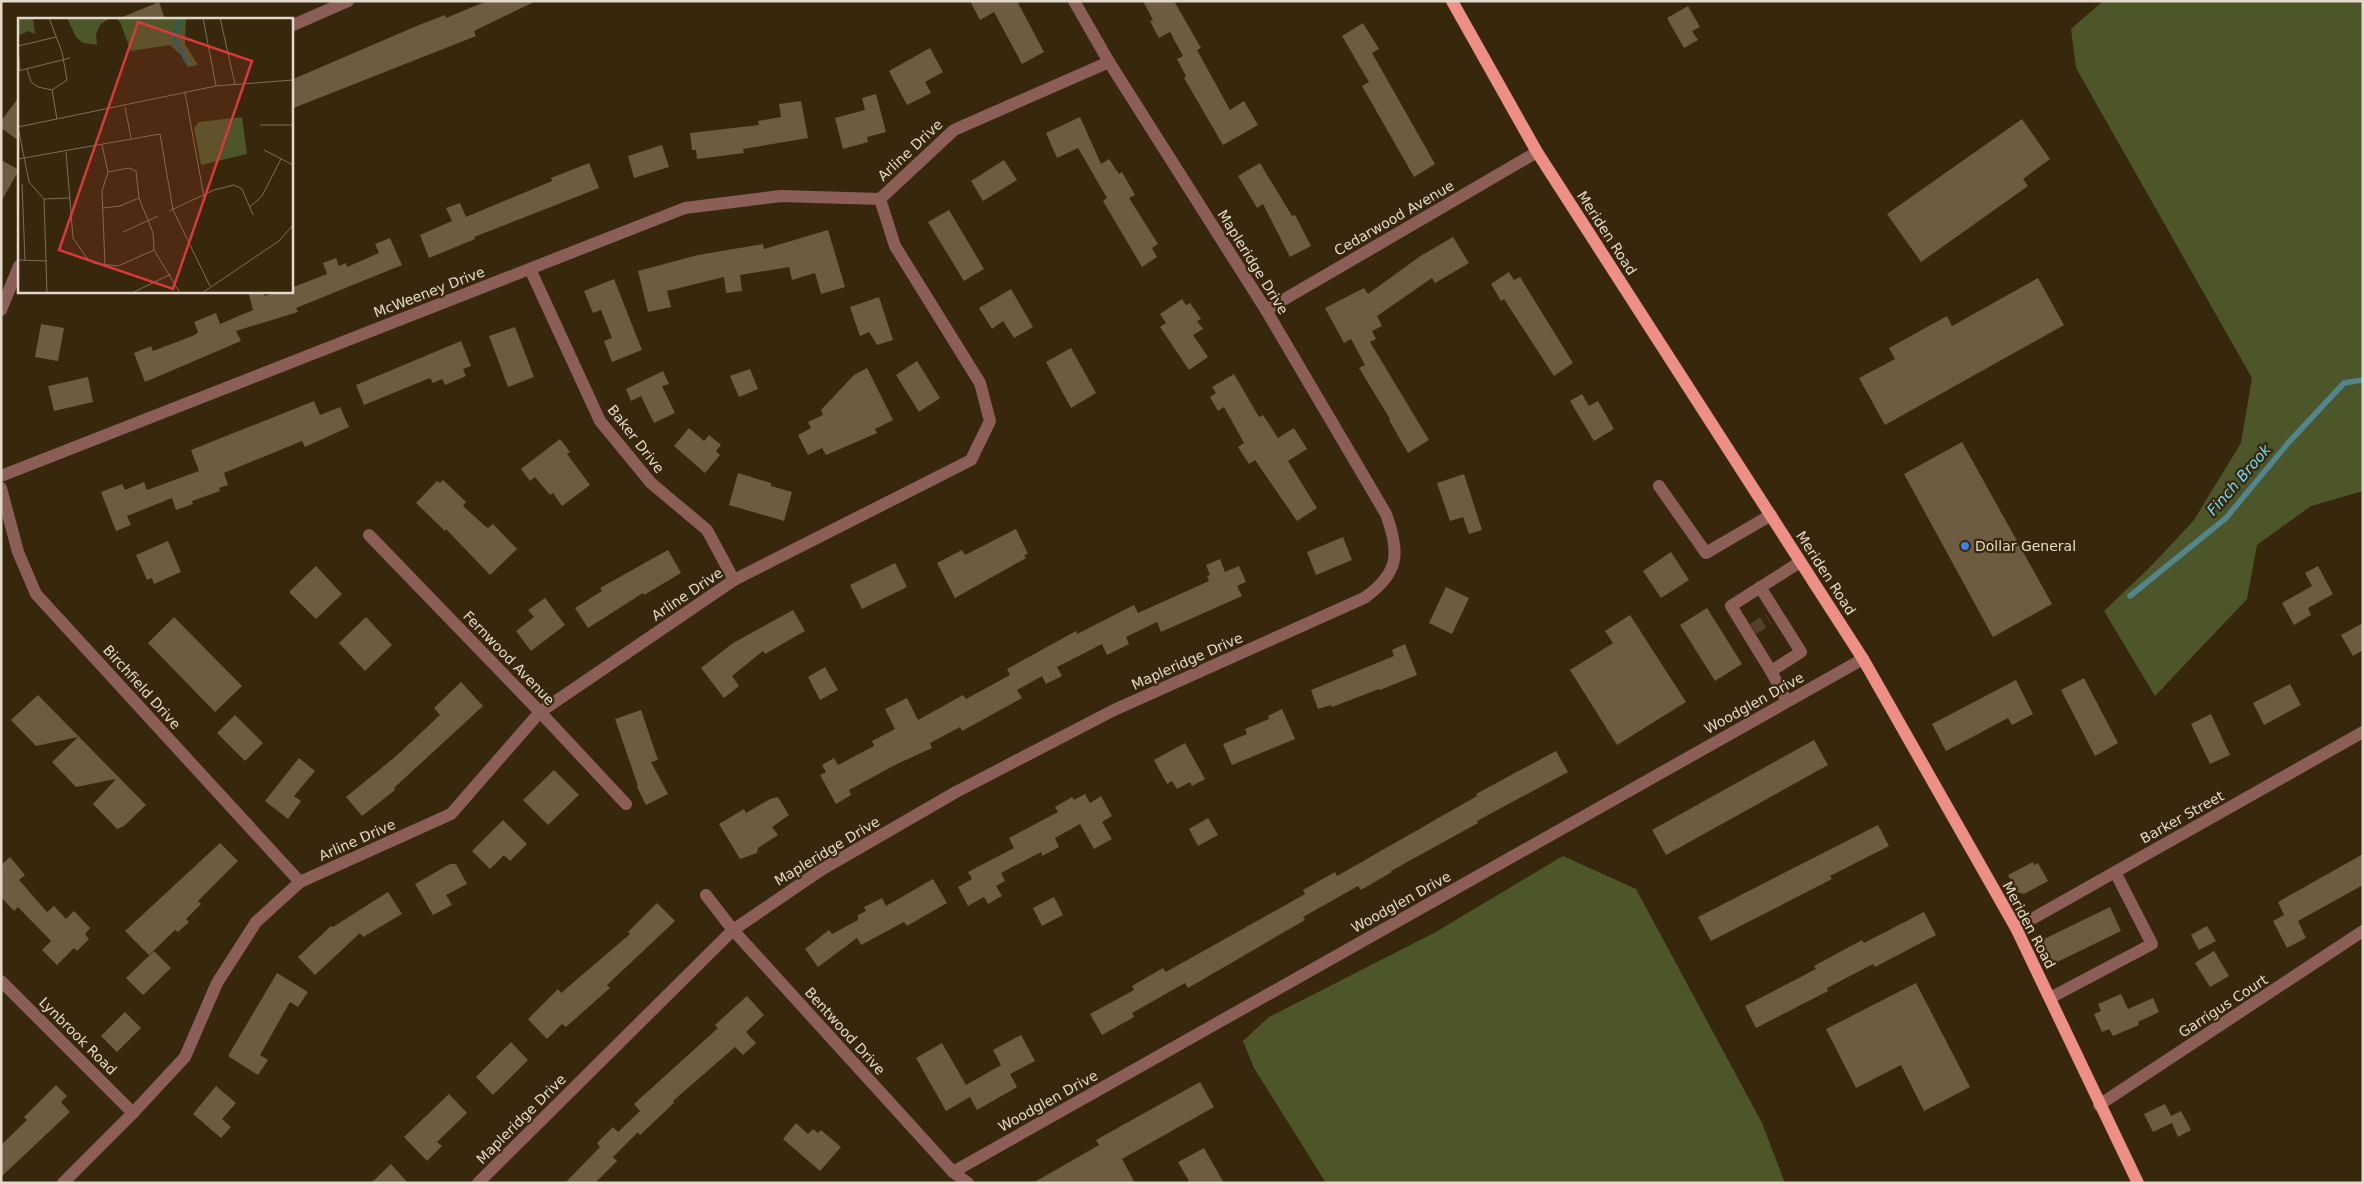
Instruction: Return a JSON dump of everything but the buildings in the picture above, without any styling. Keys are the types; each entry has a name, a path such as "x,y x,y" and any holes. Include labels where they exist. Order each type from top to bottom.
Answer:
{"main road":[{"name":"Meriden Road","path":"1452,1 1537,152 1863,658 2016,928 2078,1054 2099,1105 2138,1183"}],"street":[{"path":"292,26 348,1"},
{"name":"Mapleridge Drive","path":"478,1183 733,930 821,870 956,792 1114,710 1364,598 1379,588 1393,567 1396,552 1394,535 1386,514 1266,310 1109,62 1074,1"},
{"name":"Arline Drive","path":"64,1183 133,1113 184,1057 217,983 256,922 300,882 451,814 540,712 734,580 970,460 990,421 980,383 895,246 880,198 954,130 1109,62"},
{"name":"Cedarwood Avenue","path":"1266,310 1537,152"},
{"name":"McWeeney Drive","path":"1,476 685,208 781,196 880,198"},
{"path":"1,310 18,268"},
{"name":"Baker Drive","path":"530,269 600,421 651,484 706,530 734,580"},
{"path":"1659,486 1706,553 1771,515"},
{"name":"Birchfield Drive","path":"1,488 18,552 36,594 300,882"},
{"name":"Fernwood Avenue","path":"369,535 626,804"},
{"path":"1787,702 1750,630 1732,606 1800,562"},
{"path":"1760,588 1773,616 1801,652 1772,671"},
{"name":"Woodglen Drive","path":"953,1172 1863,658"},
{"name":"Barker Street","path":"2016,928 2363,732"},
{"path":"2050,998 2152,944 2115,872"},
{"name":"Bentwood Drive","path":"706,895 733,930 953,1172 968,1183"},
{"name":"Garrigus Court","path":"2099,1105 2363,931"},
{"name":"Lynbrook Road","path":"1,981 133,1113"}],"green space":[{"path":"2103,1 2363,1 2363,491 2311,506 2257,545 2247,599 2155,696 2104,611 2153,564 2194,520 2241,443 2252,378 2076,68 2071,29"},
{"path":"1563,856 1636,889 1762,1123 1785,1183 1326,1183 1254,1068 1243,1041 1269,1017 1434,933"}],"waterway":[{"name":"Finch Brook","path":"2130,596 2226,518 2289,442 2344,383 2363,380"}],"tunnel":[{"path":"1753,629 1769,619"}],"place":[{"name":"Dollar General","path":"1965,546"}]}
